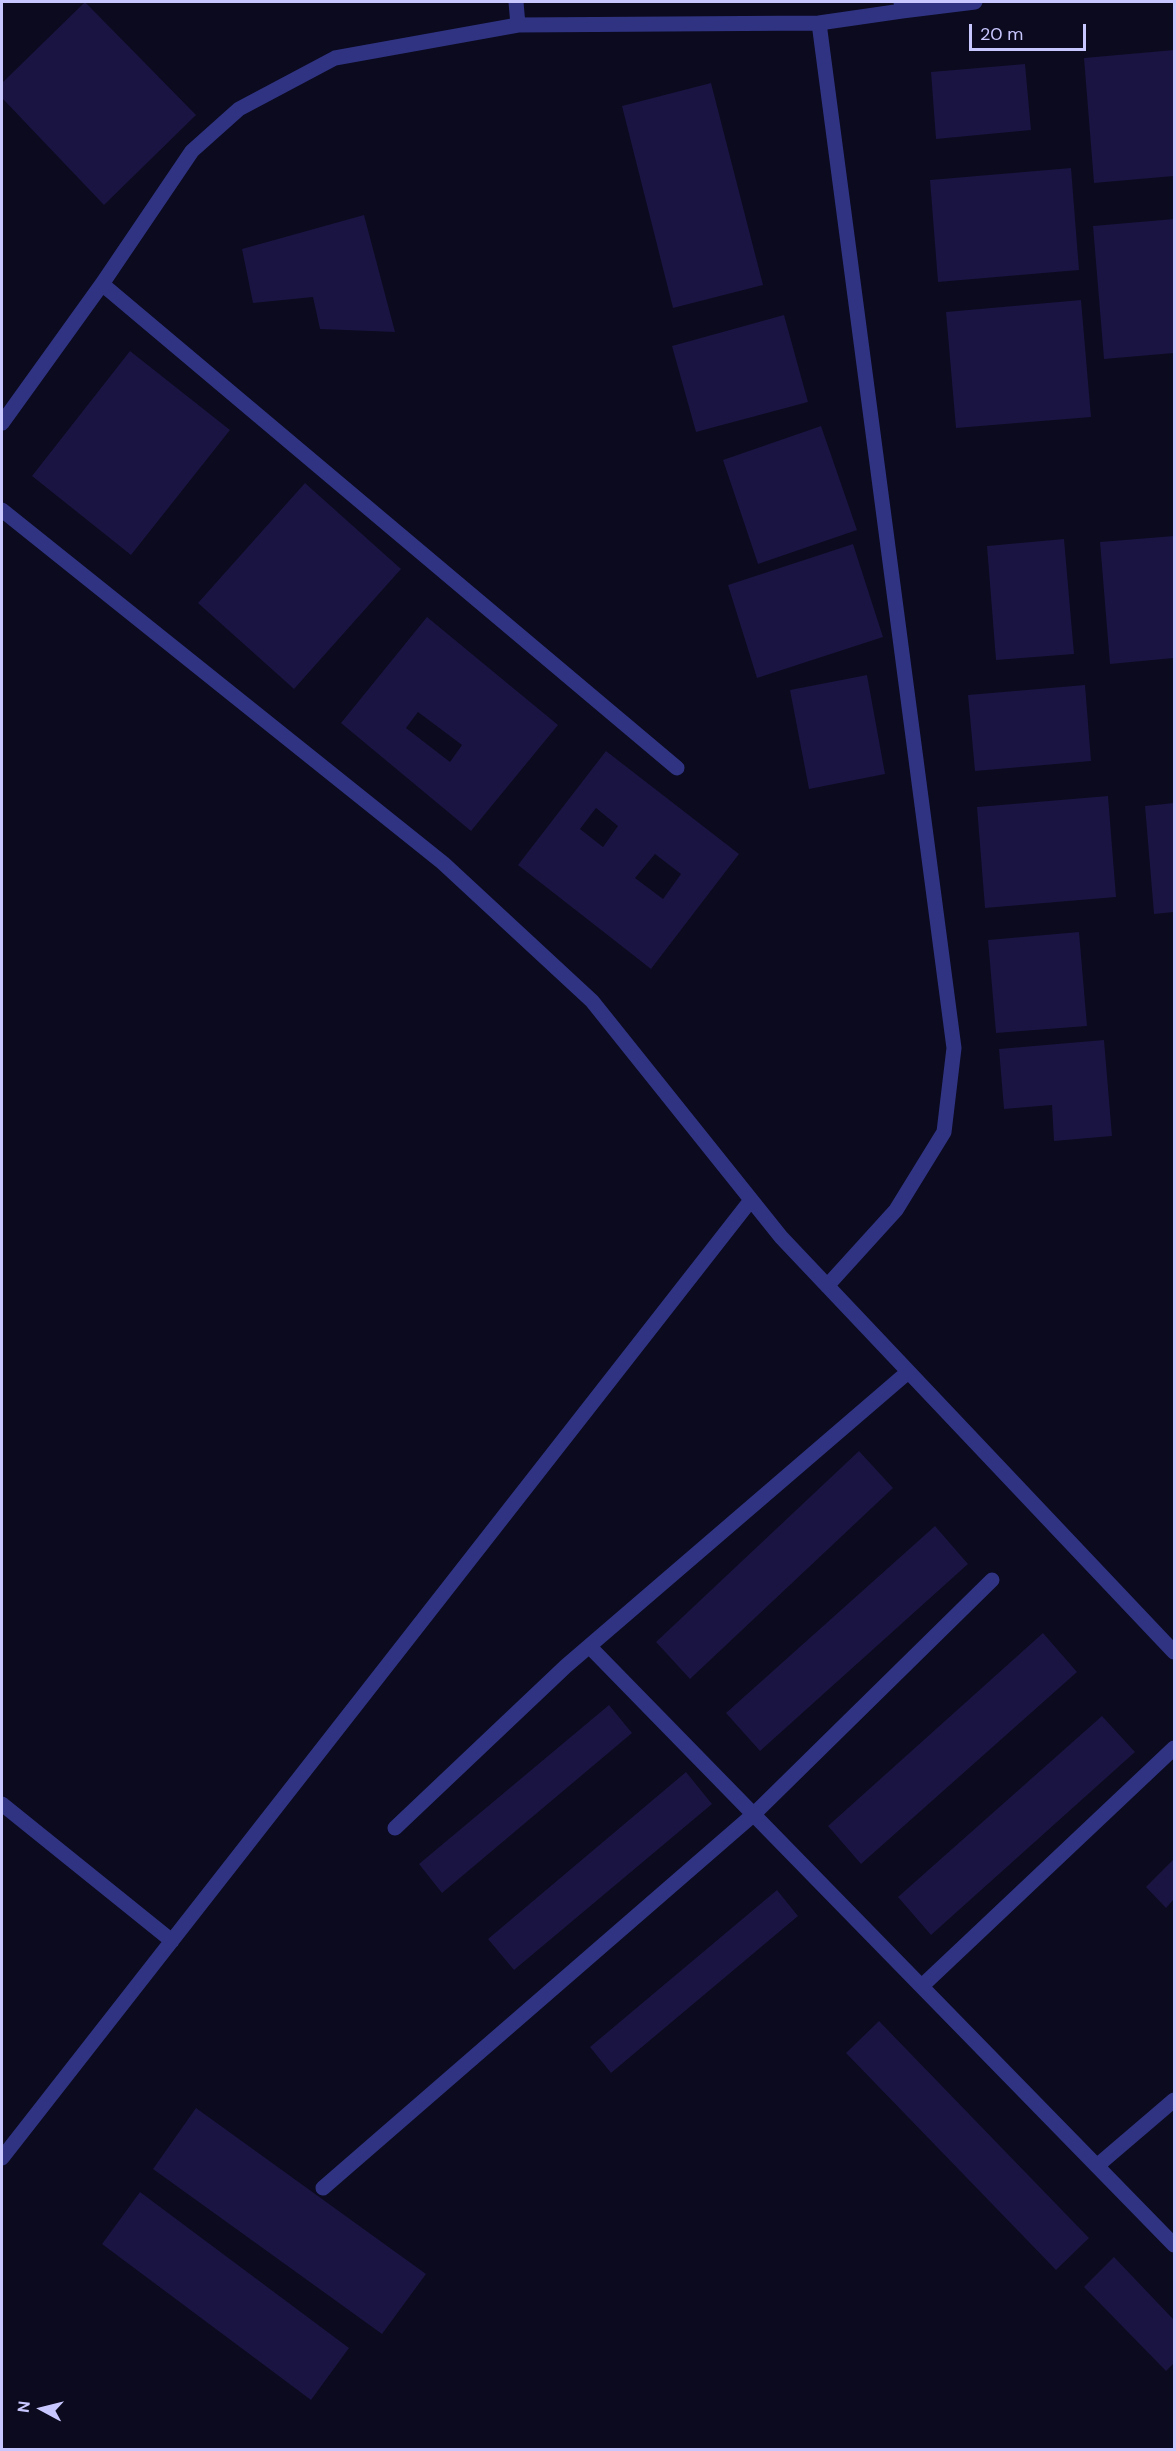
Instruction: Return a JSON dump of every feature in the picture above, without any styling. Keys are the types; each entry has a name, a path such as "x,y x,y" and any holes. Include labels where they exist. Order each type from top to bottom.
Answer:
{"street":[{"path":"516,2 518,25"},
{"path":"2,423 102,284 192,151 239,109 335,58 518,25 819,22 902,6 975,2"},
{"path":"819,22 954,1048 944,1132 896,1210 827,1286"},
{"path":"102,284 677,768"},
{"path":"2,510 443,863 592,1001 751,1200 827,1286 1174,1652"},
{"path":"2,2158 751,1200"},
{"path":"395,1828 589,1646 908,1372"},
{"path":"323,2188 754,1814 992,1580"},
{"path":"589,1646 923,1985 1174,2245"},
{"path":"923,1985 1174,1748"},
{"path":"2,1804 172,1941"},
{"path":"1098,2165 1174,2100"}],"building":[{"path":"85,2 196,115 104,205 2,98 2,83"},
{"path":"1174,50 1174,176 1094,183 1084,58"},
{"path":"1025,64 1031,130 936,139 931,72"},
{"path":"711,83 763,285 673,308 622,106"},
{"path":"1071,168 1079,270 938,282 930,180"},
{"path":"364,215 395,332 320,329 313,297 253,303 242,249"},
{"path":"1174,219 1174,353 1104,359 1093,226"},
{"path":"1081,300 1091,417 956,428 946,312"},
{"path":"784,315 808,402 696,432 672,346"},
{"path":"130,351 230,430 131,555 32,476"},
{"path":"821,426 857,530 758,564 723,460"},
{"path":"305,483 401,569 294,689 198,603"},
{"path":"1174,536 1174,658 1110,664 1100,542"},
{"path":"1064,539 1074,654 996,660 987,546"},
{"path":"853,544 883,637 757,678 728,585"},
{"path":"427,617 558,725 471,831 341,723","holes":["418,712 462,745 450,762 406,728"]},
{"path":"867,675 885,774 809,789 790,690"},
{"path":"1085,685 1091,761 975,771 968,695"},
{"path":"606,751 739,854 651,969 518,865","holes":["596,808 618,826 603,847 580,829","655,854 681,874 663,899 635,878"]},
{"path":"1108,796 1116,897 985,908 977,807"},
{"path":"1174,803 1174,912 1154,914 1145,806"},
{"path":"1079,932 1087,1026 996,1033 988,940"},
{"path":"1104,1040 1112,1136 1054,1141 1052,1105 1004,1109 999,1049"},
{"path":"859,1451 893,1488 690,1679 656,1642"},
{"path":"935,1526 968,1564 760,1751 726,1713"},
{"path":"1043,1633 1077,1672 861,1864 828,1826"},
{"path":"609,1705 632,1733 442,1893 419,1864"},
{"path":"1102,1716 1135,1752 931,1935 898,1897"},
{"path":"686,1772 712,1804 514,1970 488,1939"},
{"path":"1174,1859 1174,1899 1166,1908 1146,1887"},
{"path":"777,1890 798,1916 611,2073 590,2047"},
{"path":"879,2021 1089,2238 1056,2270 846,2053"},
{"path":"196,2108 426,2274 382,2334 153,2169"},
{"path":"140,2192 349,2348 311,2400 102,2244"},
{"path":"1114,2257 1174,2320 1174,2363 1166,2371 1084,2287"}]}
